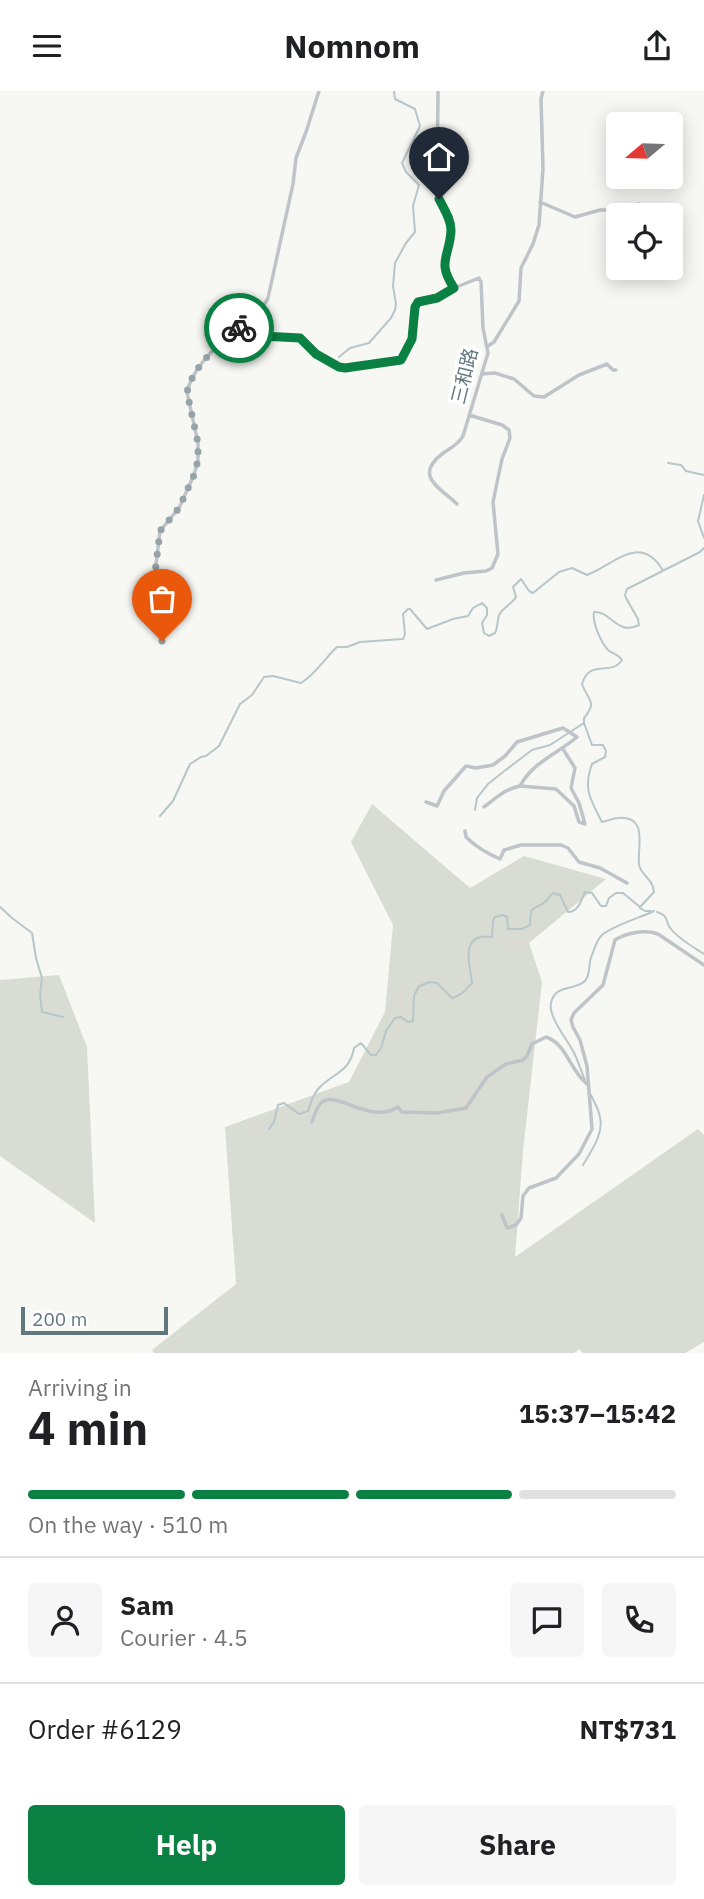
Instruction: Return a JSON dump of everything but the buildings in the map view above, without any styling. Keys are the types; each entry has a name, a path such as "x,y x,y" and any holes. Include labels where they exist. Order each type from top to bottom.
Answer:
{"street":[{"path":"162,641 152,598 160,531 179,508 198,460 198,443 187,392 189,384 208,356 262,309 268,298 293,184 296,158 319,91"},
{"path":"438,91 439,199 450,220 451,230 444,263 446,276 454,288"},
{"path":"488,346 494,342 519,301 521,268 539,225 543,169 543,91"},
{"path":"540,202 575,217 606,210"},
{"name":"三和路","path":"242,326 247,331 262,336 300,338 316,354 339,367 397,362 405,356 412,339 415,307 418,302 437,298 479,278 488,353 463,436 459,443 443,453 429,468 431,479 457,504"},
{"path":"482,374 495,373 514,379 534,396 544,397 579,375 600,366 607,364 616,370"},
{"path":"436,580 485,571 492,568 498,554 493,502 502,459 510,437 509,430 502,425 469,415"},
{"path":"426,803 437,806 444,791 466,766 476,768 493,765 517,742 563,728 577,737 534,766 520,786"},
{"path":"484,807 506,790 520,786 556,789 574,806 579,822 585,824 571,788 575,768 562,749"},
{"path":"465,831 466,837 476,846 500,859 504,850 521,845 561,845 568,848 579,862 600,867 627,883"},
{"path":"502,1215 507,1228 516,1225 521,1218 523,1196 529,1188 556,1178 579,1154 592,1129 587,1066 571,1020 574,1013 603,985 615,940 628,934 652,931 704,965"},
{"path":"312,1122 320,1103 331,1099 342,1101 356,1109 378,1113 398,1107 402,1112 437,1113 466,1108 487,1077 506,1064 523,1060 532,1044 546,1037 558,1045 587,1084"}],"shaded area":[{"path":"372,804 470,888 524,856 606,879 529,943 542,982 523,1151 515,1257 698,1129 704,1135 704,1342 685,1353 583,1353 579,1349 574,1353 154,1353 152,1350 236,1284 225,1127 349,1082 385,1012 393,925 351,842"},
{"path":"59,975 87,1047 95,1223 0,1156 0,980"}],"waterway":[{"path":"339,357 350,348 369,343 391,318 396,304 393,286 395,263 415,232 413,206 419,185 406,172 402,163 420,126 415,109 395,99 394,91"},
{"path":"668,463 681,465 686,471 704,475"},
{"path":"704,495 698,521 704,538"},
{"path":"269,1129 274,1122 278,1105 284,1103 299,1114 308,1111 316,1091 346,1066 354,1048 361,1043 371,1055 376,1055 395,1018 413,1021 414,996 419,986 430,982 437,983 452,998 465,990 472,983 469,957 471,944 475,939 492,937 495,917 507,917 508,929 522,929 530,925 533,909 553,893 560,895 568,912 571,912 577,908 585,892 592,893 601,906 606,906 609,898 616,893 623,893 640,907 654,892 640,868 638,827 628,818 602,822 591,800 589,773 592,764 605,757 606,751 603,745 592,745 584,723 591,704 582,684 590,672 612,667 622,660 608,650 603,642 596,627 594,612 625,627 639,625 626,598 627,589 704,548"},
{"path":"160,816 173,801 190,764 219,746 240,704 252,695 264,677 273,676 301,683 337,647 347,647 360,642 403,639 403,614 408,609 427,629 468,616 473,608 482,603 487,608 487,615 482,623 484,633 489,636 495,633 501,612 516,597 513,587 521,579 533,593 559,572 572,568 587,575 635,552 644,553 662,569"},
{"path":"475,810 477,798 488,784 503,772 532,750 550,745 584,723"},
{"path":"0,907 32,933 42,978 42,1012 63,1017"},
{"path":"640,908 651,911"},
{"path":"585,1080 575,1054 552,1014 553,997 561,990 585,981 601,936 654,911"},
{"path":"657,912 665,917 678,936 704,954"},
{"path":"583,1165 596,1142 601,1123 591,1095"}],"way so far":[{"path":"162,641 152,598 160,531 179,508 198,460 198,443 187,392 189,384 208,356 239,328"}],"route":[{"path":"239,328 242,326 247,331 262,336 303,339 316,354 339,367 401,360 412,339 416,304 437,298 454,288 446,276 444,263 451,230 450,220 439,199"}]}
